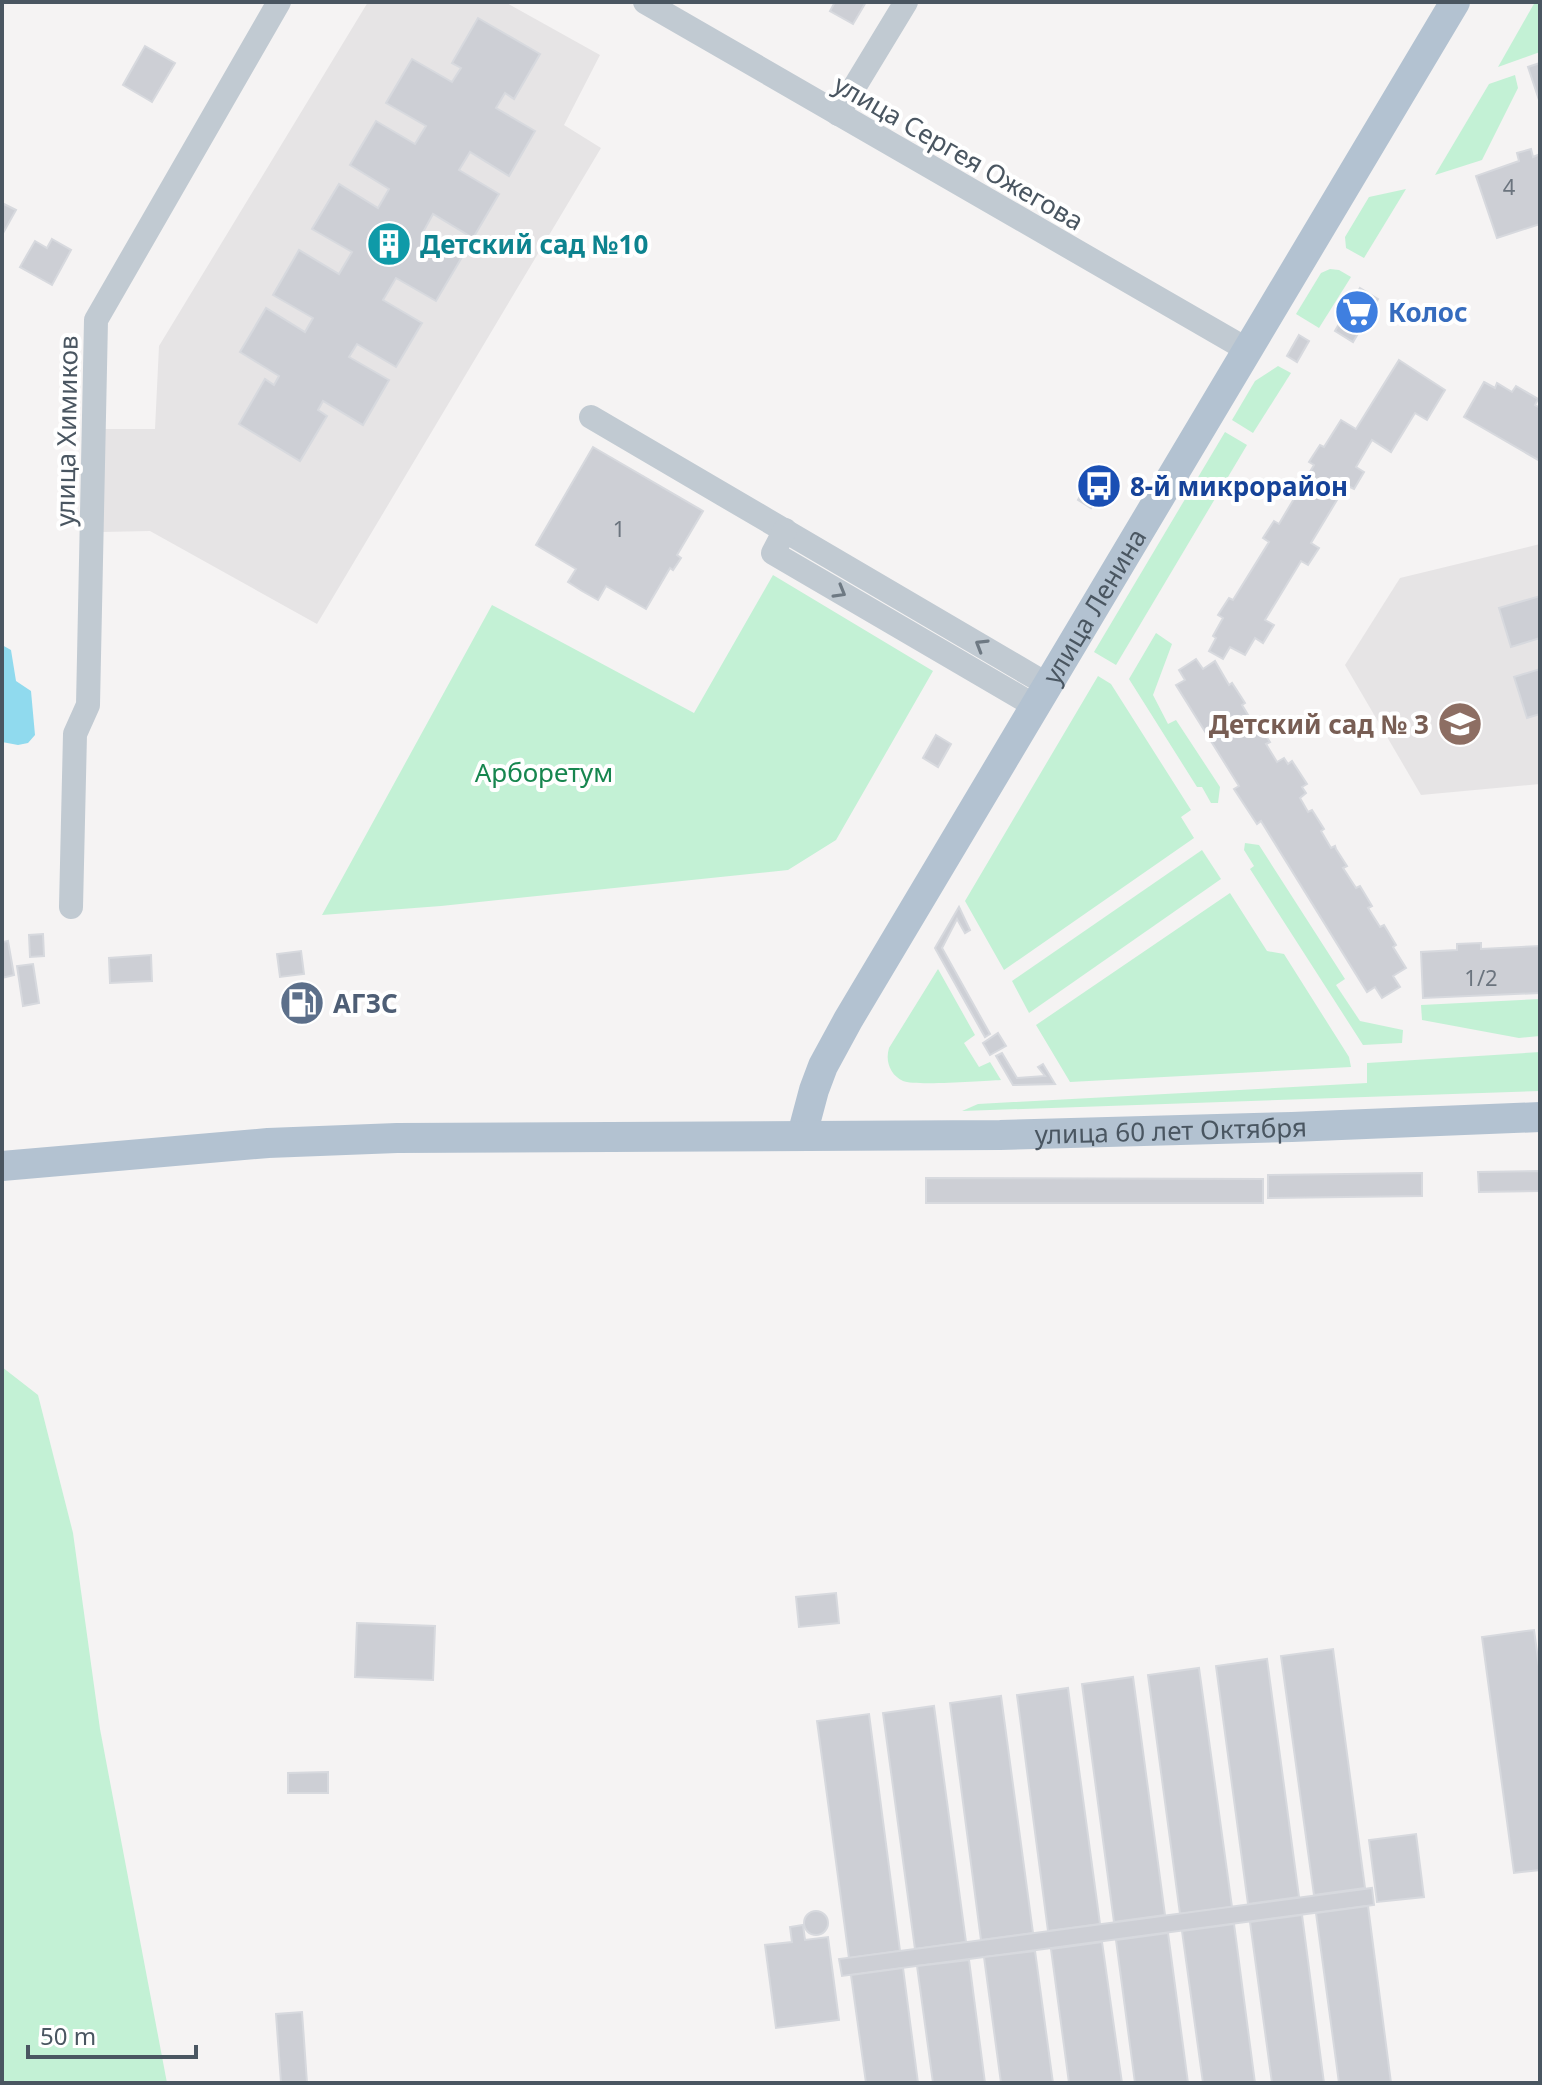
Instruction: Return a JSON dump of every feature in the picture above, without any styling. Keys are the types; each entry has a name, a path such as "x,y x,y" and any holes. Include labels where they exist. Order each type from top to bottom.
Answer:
{"main road":[{"name":"улица Ленина","path":"802,1135 823,1066 856,1006 1455,2"},
{"name":"улица 60 лет Октября","path":"2,1166 268,1143 397,1138 1000,1135 1540,1117"}],"street":[{"name":"улица Химиков","path":"71,907 75,734 88,705 96,320 279,2"},
{"name":"улица Сергея Ожегова","path":"645,2 1246,349"},
{"path":"838,114 906,2"},
{"path":"591,417 785,530 1042,696"}],"shaded area":[{"path":"368,2 505,2 600,55 564,125 601,148 317,624 150,531 102,532 104,429 155,429 159,346"},
{"name":"Детский сад № 3","path":"1540,544 1540,784 1421,795 1345,665 1400,578"}],"green space":[{"path":"1535,2 1540,2 1540,52 1498,67"},
{"path":"1515,75 1518,88 1482,160 1435,175 1489,84"},
{"path":"1406,189 1364,258 1346,248 1345,237 1369,197"},
{"path":"1330,269 1351,277 1319,328 1296,314 1321,273"},
{"path":"1278,366 1291,373 1253,433 1232,420 1255,381"},
{"path":"1225,432 1247,445 1116,665 1094,652"},
{"name":"Арборетум","path":"773,575 933,671 836,840 788,870 441,906 322,915 492,605 694,713"},
{"path":"1156,633 1172,644 1153,695 1168,724 1176,720 1220,787 1218,803 1211,803 1202,787 1197,787 1129,679"},
{"path":"1098,676 1111,684 1191,810 1181,817 1194,838 1004,970 965,901"},
{"path":"1245,843 1259,845 1345,979 1336,985 1360,1021 1403,1030 1402,1043 1363,1045 1250,869 1254,866 1244,850"},
{"path":"1202,850 1221,879 1029,1013 1012,981"},
{"path":"1230,893 1267,951 1284,954 1349,1057 1351,1067 1070,1082 1036,1025"},
{"path":"938,969 975,1035 964,1043 979,1067 990,1062 1001,1080 910,1082 903,1081 892,1071 888,1063 889,1048"},
{"path":"1540,999 1540,1036 1519,1038 1422,1020 1421,1005"},
{"path":"1540,1052 1540,1091 962,1111 978,1104 1367,1083 1367,1063"},
{"path":"2,1367 38,1395 73,1533 100,1729 167,2083 2,2083"}],"water":[{"path":"2,645 11,650 16,681 31,691 35,735 28,743 2,742"}],"building":[{"path":"835,2 866,2 853,24 830,11"},
{"name":"Детский сад №10","path":"478,18 540,54 514,99 505,93 496,108 535,131 509,176 470,152 459,170 499,194 473,238 433,214 422,234 462,257 436,301 396,278 383,300 422,323 396,367 357,344 349,357 389,380 363,425 323,401 318,410 327,416 300,461 239,424 265,379 274,385 279,376 240,352 266,308 305,332 313,318 273,295 299,250 339,274 352,252 312,229 339,184 378,208 389,189 350,165 376,121 415,144 426,126 386,103 412,59 452,82 461,68 452,63"},
{"path":"145,46 175,63 152,102 123,85"},
{"path":"1540,63 1540,103 1528,67"},
{"path":"1531,149 1533,157 1540,154 1540,224 1497,238 1476,176 1519,161 1517,153"},
{"path":"2,203 16,210 2,235"},
{"path":"52,239 71,250 52,285 20,267 35,241 47,248"},
{"path":"1360,288 1378,299 1353,342 1335,331"},
{"path":"1299,335 1309,341 1297,362 1287,356"},
{"path":"1399,360 1445,390 1427,420 1415,413 1391,452 1372,440 1356,467 1364,472 1354,489 1346,485 1311,543 1319,548 1308,565 1301,561 1265,620 1274,625 1263,643 1255,638 1245,655 1230,647 1223,659 1209,651 1223,618 1218,615 1229,598 1233,600 1269,542 1263,538 1274,521 1279,524 1314,465 1309,462 1320,445 1324,447 1341,420 1356,429"},
{"path":"1484,382 1495,388 1497,383 1512,392 1516,386 1538,399 1535,405 1540,408 1540,461 1464,417"},
{"path":"593,447 703,511 677,555 681,558 673,570 670,568 646,609 606,586 598,600 582,591 568,582 576,569 536,545"},
{"path":"1099,464 1112,472 1091,508 1078,500"},
{"path":"1540,596 1540,638 1511,647 1499,608"},
{"path":"1196,659 1203,669 1215,661 1229,685 1232,683 1245,703 1242,705 1253,723 1256,721 1270,742 1266,744 1277,762 1284,758 1288,764 1292,761 1307,784 1302,787 1306,793 1300,798 1324,829 1321,831 1331,848 1335,846 1347,866 1343,868 1356,888 1360,886 1372,906 1368,908 1380,927 1384,925 1396,945 1393,947 1406,968 1393,976 1400,987 1382,998 1375,987 1367,992 1261,821 1257,824 1234,789 1239,786 1176,685 1185,680 1179,670"},
{"path":"1540,669 1540,714 1527,718 1514,677"},
{"path":"936,735 951,744 938,767 923,758"},
{"path":"959,907 970,930 965,933 957,919 942,948 990,1034 985,1037 935,948"},
{"path":"43,934 44,956 30,957 29,935"},
{"path":"8,941 14,975 2,978 2,942"},
{"path":"1481,943 1481,949 1540,946 1540,993 1423,998 1421,952 1457,950 1457,944"},
{"path":"301,951 304,974 280,977 277,954"},
{"path":"151,955 152,981 110,983 109,958"},
{"path":"33,964 39,1003 23,1006 17,966"},
{"path":"998,1033 1006,1046 990,1055 983,1043"},
{"path":"1002,1053 1017,1078 1045,1076 1038,1067 1043,1064 1055,1084 1013,1085 996,1056"},
{"path":"1540,1171 1540,1191 1479,1192 1478,1172"},
{"path":"1422,1173 1422,1196 1268,1198 1268,1175"},
{"path":"926,1178 1263,1179 1263,1203 926,1203"},
{"path":"836,1593 839,1623 799,1627 796,1597"},
{"path":"357,1623 435,1626 433,1680 355,1677"},
{"path":"1534,1630 1540,1674 1540,1870 1514,1873 1482,1637"},
{"path":"1333,1649 1365,1888 1314,1895 1281,1656"},
{"path":"1267,1659 1299,1897 1248,1904 1216,1666"},
{"path":"1199,1668 1232,1907 1180,1914 1148,1675"},
{"path":"1133,1677 1165,1915 1114,1922 1082,1684"},
{"path":"1068,1688 1100,1924 1048,1931 1017,1695"},
{"path":"1001,1696 1033,1933 981,1940 950,1703"},
{"path":"934,1706 966,1942 915,1949 883,1713"},
{"path":"869,1714 900,1951 849,1958 817,1721"},
{"path":"328,1772 328,1793 288,1793 288,1773"},
{"path":"1416,1834 1424,1897 1377,1902 1369,1840"},
{"path":"1372,1888 1374,1905 842,1976 839,1959"},
{"path":"1368,1906 1391,2083 1339,2083 1316,1913"},
{"path":"816,1911 824,1915 828,1923 824,1931 816,1935 808,1931 804,1923 808,1915"},
{"path":"1302,1915 1324,2083 1272,2083 1250,1922"},
{"path":"1234,1924 1255,2083 1203,2083 1182,1931"},
{"path":"803,1925 805,1940 828,1937 839,2020 776,2028 765,1945 792,1942 790,1927"},
{"path":"1168,1933 1188,2083 1135,2083 1116,1940"},
{"path":"1102,1942 1122,2083 1069,2083 1051,1949"},
{"path":"1035,1951 1053,2083 1001,2083 984,1957"},
{"path":"969,1960 985,2083 933,2083 917,1966"},
{"path":"903,1968 918,2083 866,2083 851,1975"},
{"path":"302,2012 307,2083 281,2083 276,2014"}],"place":[{"name":"Детский сад №10","path":"389,244"},
{"name":"Колос","path":"1357,312"},
{"name":"8-й микрорайон","path":"1099,486"},
{"name":"Детский сад № 3","path":"1460,724"},
{"name":"АГЗС","path":"302,1003"}]}
